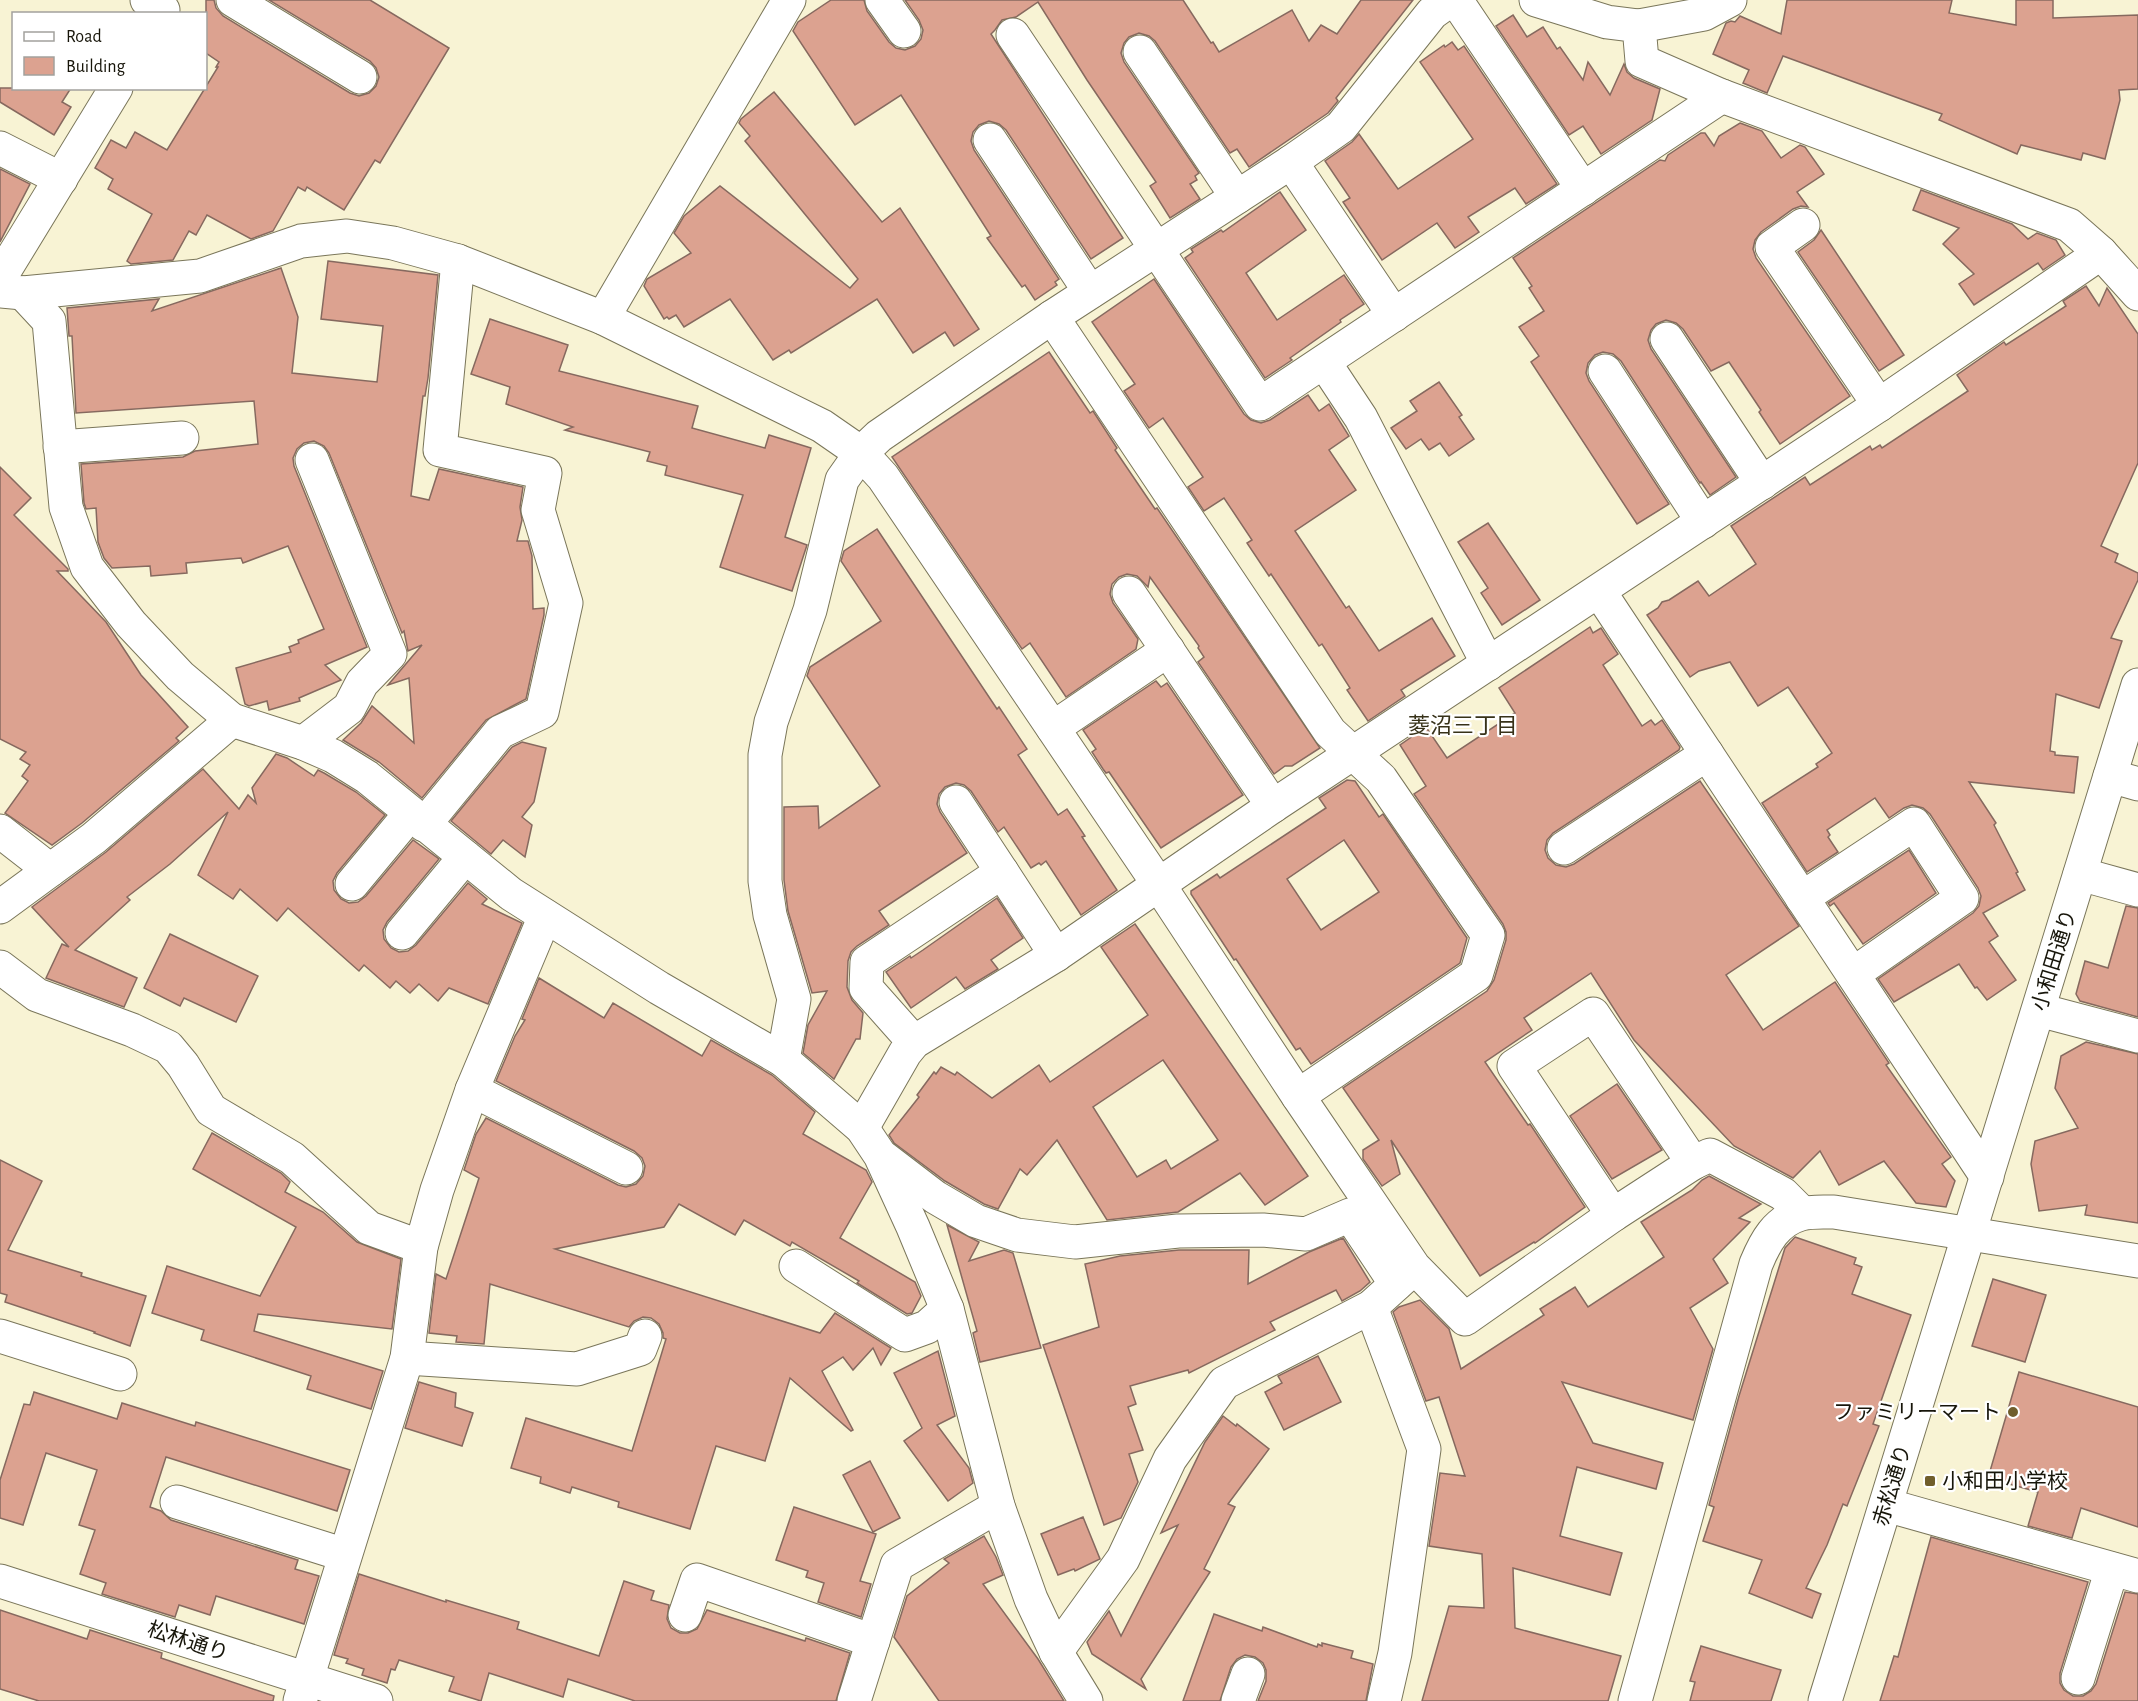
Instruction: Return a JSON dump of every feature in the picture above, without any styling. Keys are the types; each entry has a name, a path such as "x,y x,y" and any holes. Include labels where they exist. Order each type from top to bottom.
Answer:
{"street":[{"path":"234,0 360,77"},
{"path":"603,318 789,0"},
{"path":"882,0 904,31"},
{"path":"783,1060 794,999 770,915 765,881 765,755 771,722 810,610 842,480 861,453 879,436 1052,317 1341,127 1432,13 1450,0"},
{"path":"1456,0 1583,189"},
{"path":"1536,0 1606,22 1639,26 1704,14 1730,0"},
{"path":"1639,26 1642,61 1722,96 2069,225 2102,253 2138,294"},
{"path":"1013,35 1260,404 1722,96"},
{"path":"1140,52 1237,197"},
{"path":"8,288 61,179 115,90"},
{"path":"990,140 1090,292"},
{"path":"0,148 61,179"},
{"path":"1291,162 1394,315"},
{"path":"1803,225 1772,247 1879,405"},
{"path":"8,288 200,276 301,241 347,236 393,243 458,261 603,318 822,426 861,453 883,477 1159,885 1298,1096 1405,1276"},
{"path":"862,1128 905,1053 914,1042 1056,956 1273,806 1879,405 2102,253"},
{"path":"352,884 500,732 542,712 566,603 538,510 545,473 440,450 458,261"},
{"path":"8,288 49,321 66,507 87,567 131,624 180,676 232,720 303,743 333,756 367,777 512,894 659,988 783,1060 862,1128 880,1155 947,1309 998,1506 1031,1599 1056,1652 1086,1701"},
{"path":"1052,317 1330,732 1381,778 1488,935 1476,975 1298,1096"},
{"path":"1667,339 1762,483"},
{"path":"1324,362 1361,418 1488,664"},
{"path":"1605,371 1702,522"},
{"path":"60,447 182,438"},
{"path":"303,743 350,708 362,683 390,654 312,460"},
{"path":"1599,591 1988,1177"},
{"path":"1129,593 1273,806"},
{"path":"1053,728 1168,650"},
{"name":"小和田通り","path":"1970,1235 2080,874 2124,780 2138,685"},
{"path":"0,907 94,838 232,720"},
{"path":"1564,848 1707,754"},
{"path":"956,802 1056,956"},
{"path":"1802,898 1914,824 1962,898 1853,974"},
{"path":"0,831 50,870"},
{"path":"402,933 465,857"},
{"path":"914,1042 866,988 867,962 1002,872"},
{"path":"2080,874 2138,890"},
{"path":"303,1690 407,1358 421,1247 437,1190 472,1090 545,916"},
{"path":"0,967 37,995 132,1030 168,1047 183,1065 211,1110 292,1158 369,1228 421,1247"},
{"path":"2039,1010 2138,1036"},
{"path":"1613,1215 1514,1066 1593,1014 1693,1163"},
{"path":"472,1090 626,1168"},
{"path":"880,1155 935,1197 976,1221 1017,1235 1075,1242 1178,1231 1263,1230 1306,1234 1350,1215 1405,1276 1465,1319 1613,1215 1693,1163 1710,1155 1783,1194 1802,1213"},
{"path":"1635,1701 1756,1264 1765,1241 1780,1224 1802,1213 1834,1212 2138,1261"},
{"name":"赤松通り","path":"1825,1701 1970,1235"},
{"path":"796,1266 905,1335 927,1327 947,1309"},
{"path":"1056,1652 1123,1559 1170,1459 1224,1383 1371,1307 1405,1276"},
{"path":"1371,1307 1424,1449 1395,1653 1384,1701"},
{"path":"0,1336 120,1374"},
{"path":"407,1358 577,1369 640,1349 645,1336"},
{"path":"177,1502 345,1555"},
{"path":"1886,1505 2125,1573 2078,1678"},
{"path":"854,1701 897,1565 998,1506"},
{"path":"685,1615 697,1580 873,1641"},
{"name":"松林通り","path":"0,1581 303,1690 376,1701"}],"building":[{"path":"206,0 214,0 216,8 223,16 350,93 359,96 369,93 376,86 379,77 370,61 269,0 370,0 449,48 380,163 375,160 344,210 307,187 305,191 298,187 273,231 251,239 207,215 196,235 189,231 173,260 131,264 127,261 152,214 108,189 113,179 95,168 111,140 126,148 135,132 167,150 204,90 207,90 207,85 218,67 216,67 219,62 207,54"},
{"path":"831,0 864,0 867,11 889,42 896,48 905,50 915,46 921,39 923,30 905,0 1183,0 1219,52 1292,10 1309,41 1321,25 1337,34 1361,0 1413,0 1336,98 1338,101 1328,113 1249,167 1237,149 1230,153 1155,41 1139,33 1129,37 1121,53 1124,62 1199,173 1195,176 1197,180 1190,184 1200,199 1170,218 1150,186 1156,182 1038,2 1016,17 1002,20 991,34 1123,238 1091,259 1006,130 999,124 989,121 979,125 973,132 971,141 974,150 1059,279 1055,282 1057,285 1035,300 1025,285 1022,287 987,238 991,236 901,95 855,125 793,31 798,22"},
{"path":"1787,0 1952,0 1949,13 2016,25 2016,0 2053,0 2053,18 2138,15 2138,89 2119,90 2120,100 2105,159 2083,153 2081,160 2021,145 2017,154 1939,120 1942,114 1783,56 1767,93 1743,83 1749,70 1713,54 1726,23 1735,22 1740,16 1781,34"},
{"path":"1513,15 1527,37 1543,27 1557,49 1560,47 1583,80 1588,62 1610,95 1624,64 1627,72 1634,78 1660,89 1652,120 1601,154 1583,126 1569,135 1496,26"},
{"path":"1452,42 1458,50 1464,46 1557,184 1526,204 1515,188 1468,217 1479,232 1455,248 1437,223 1382,260 1343,202 1350,198 1325,161 1352,142 1359,134 1398,189 1473,139 1420,62"},
{"path":"0,88 70,90 62,102 71,107 54,135 0,102"},
{"path":"774,92 882,222 900,208 979,329 954,346 945,332 913,353 877,299 791,353 789,350 773,360 730,299 684,327 676,315 664,319 644,286 647,279 691,253 674,233 684,216 720,186 850,288 858,279 745,141 750,136 739,123 741,119"},
{"path":"1740,123 1762,131 1781,158 1800,145 1805,147 1824,174 1797,192 1808,207 1801,206 1793,209 1761,232 1755,240 1753,249 1756,258 1850,396 1780,444 1759,412 1761,410 1729,362 1711,371 1683,329 1676,323 1666,320 1656,324 1648,340 1651,349 1736,477 1710,495 1621,361 1613,354 1603,352 1595,355 1588,363 1586,373 1589,381 1669,504 1637,524 1531,362 1539,356 1519,327 1544,311 1529,288 1532,286 1513,258 1660,160 1665,161 1668,155 1701,133 1705,133 1714,146 1719,136"},
{"path":"0,169 30,184 0,242"},
{"path":"1921,190 2012,224 2028,239 2037,233 2056,240 2065,255 2043,270 2038,263 1974,305 1959,284 1974,274 1943,244 1959,228 1913,210"},
{"path":"1280,192 1306,230 1246,273 1277,320 1344,275 1364,304 1265,378 1185,258 1193,252 1191,249 1221,230 1223,232"},
{"path":"1821,230 1904,355 1879,371 1798,252 1814,240"},
{"path":"328,261 438,275 428,378 425,396 423,396 411,496 429,500 439,469 523,487 520,507 522,520 517,541 528,541 532,556 533,609 544,608 526,699 486,720 422,798 379,762 343,740 361,723 372,706 414,743 409,678 388,685 422,645 408,651 404,631 402,633 329,453 324,446 314,441 304,443 297,449 293,458 294,466 367,647 325,665 341,680 299,698 300,701 269,710 267,701 249,706 245,704 236,668 291,652 289,647 299,643 298,640 324,629 288,546 243,563 241,558 186,563 187,573 151,576 150,566 112,568 104,558 98,542 96,508 86,509 84,503 81,464 183,457 195,451 258,444 254,401 76,413 72,336 69,336 67,308 159,299 152,311 281,268 298,317 292,373 377,382 383,326 321,319"},
{"path":"1154,279 1244,414 1251,420 1261,423 1270,420 1308,395 1319,411 1329,404 1349,436 1329,450 1356,490 1295,531 1346,608 1349,606 1379,651 1432,618 1455,656 1401,690 1405,696 1368,721 1347,690 1350,688 1322,644 1319,646 1271,574 1269,576 1247,543 1252,540 1224,498 1204,511 1188,487 1203,477 1163,418 1149,428 1124,391 1135,384 1092,322"},
{"path":"2086,286 2099,306 2107,288 2138,334 2138,463 2101,546 2118,554 2115,562 2138,573 2138,580 2111,638 2122,641 2099,708 2056,694 2050,751 2055,752 2055,755 2078,757 2074,793 1969,782 1996,823 1994,825 2025,890 1983,913 1998,936 1989,942 2016,980 1987,1000 1977,987 1975,988 1959,964 1894,1002 1878,979 1973,913 1979,906 1981,896 1978,888 1930,814 1923,808 1912,805 1889,818 1875,798 1827,830 1830,835 1828,837 1838,852 1807,872 1762,803 1818,767 1816,764 1832,753 1788,687 1758,706 1730,662 1699,671 1690,677 1647,615 1658,608 1662,602 1698,581 1709,596 1756,564 1731,526 1805,477 1810,485 1870,446 1872,450 1880,445 1882,448 1968,391 1957,375 2004,342 2006,345 2066,306 2063,301"},
{"path":"490,319 568,345 559,371 698,406 692,428 765,448 769,435 811,448 785,537 807,545 792,591 720,567 743,495 665,475 667,466 647,461 650,452 565,430 573,427 506,404 510,387 471,374"},
{"path":"1049,352 1090,413 1093,411 1117,448 1115,450 1320,748 1292,766 1285,766 1274,774 1198,662 1204,657 1199,646 1150,577 1148,587 1137,576 1127,574 1119,577 1112,584 1110,594 1113,603 1138,639 1136,649 1066,697 1030,643 1022,649 892,457"},
{"path":"1439,382 1462,415 1459,417 1474,439 1449,456 1440,443 1429,450 1421,439 1406,449 1391,428 1417,411 1410,401"},
{"path":"0,467 31,498 14,515 68,569 68,571 57,571 106,622 141,675 188,727 176,738 179,741 82,823 52,845 5,813 28,781 22,776 30,765 20,759 26,752 0,739"},
{"path":"1488,523 1540,600 1502,625 1481,593 1488,588 1458,542"},
{"path":"877,529 997,709 999,707 1027,749 1018,755 1058,815 1067,809 1085,836 1082,837 1117,890 1081,915 1046,861 1031,868 1004,827 998,832 971,791 964,785 956,783 945,787 939,794 937,804 967,853 879,911 889,925 851,952 848,961 847,987 852,1000 863,1013 860,1039 856,1039 834,1079 803,1053 808,1025 827,991 812,993 788,911 784,880 784,807 818,806 819,828 880,786 807,676 810,667 881,621 841,561 844,551"},
{"path":"1590,627 1593,633 1601,628 1618,654 1603,665 1642,726 1651,720 1655,725 1662,720 1680,747 1679,750 1553,833 1547,840 1545,850 1548,858 1556,865 1566,867 1574,864 1700,781 1799,926 1726,975 1763,1030 1835,982 1889,1063 1886,1065 1951,1157 1942,1164 1955,1181 1946,1207 1916,1203 1884,1161 1839,1185 1820,1151 1793,1178 1734,1146 1634,1040 1591,973 1524,1018 1532,1030 1485,1062 1528,1125 1530,1124 1585,1207 1535,1243 1480,1276 1391,1140 1400,1174 1382,1186 1363,1159 1363,1150 1379,1140 1343,1088 1487,991 1494,980 1506,940 1503,924 1414,794 1426,786 1400,745 1426,727 1447,758 1515,713 1499,688"},
{"path":"1156,681 1161,687 1167,683 1243,795 1161,848 1109,772 1106,773 1103,769 1092,752 1096,749 1083,730"},
{"path":"522,742 546,748 534,802 522,817 532,825 525,857 503,840 491,854 451,821 512,747"},
{"path":"276,754 287,758 314,776 318,770 324,773 356,792 385,815 337,873 333,881 334,890 341,899 349,903 358,902 366,896 413,840 439,859 387,922 383,930 384,939 391,948 399,952 408,951 416,945 468,883 487,899 482,904 522,923 488,1004 449,988 438,1001 419,984 410,993 396,981 390,988 364,965 359,971 288,908 277,921 240,889 233,899 198,875 228,812 170,864 127,897 130,900 75,950 137,978 124,1007 46,978 62,944 69,947 32,907 106,852 203,769 239,809 248,795 256,803 252,788"},
{"path":"1347,780 1355,781 1379,817 1383,814 1467,938 1460,963 1311,1064 1300,1048 1296,1050 1236,959 1234,960 1191,891 1217,874 1220,878 1326,808 1319,798","holes":["1344,840 1379,892 1321,930 1287,879"]},
{"path":"1909,850 1936,893 1863,944 1834,903 1830,906 1828,903"},
{"path":"997,898 1023,938 991,960 998,969 965,989 956,977 911,1008 886,972 923,950"},
{"path":"2126,906 2138,908 2138,1017 2080,1001 2076,994 2085,961 2108,968"},
{"path":"1135,924 1308,1176 1265,1205 1240,1173 1178,1212 1107,1220 1057,1140 1027,1175 1020,1169 998,1209 984,1204 945,1181 894,1143 889,1135 919,1097 917,1095 934,1072 936,1074 941,1067 955,1075 957,1072 992,1098 1039,1065 1050,1082 1148,1015 1101,947","holes":["1163,1060 1218,1140 1171,1169 1166,1160 1137,1177 1093,1107"]},
{"path":"170,934 258,976 236,1022 184,998 180,1006 144,988"},
{"path":"539,978 604,1018 613,1003 702,1056 711,1040 772,1075 815,1112 803,1134 866,1170 872,1182 840,1238 915,1282 921,1296 912,1313 907,1314 857,1283 859,1281 792,1242 790,1246 744,1220 735,1235 679,1204 664,1227 555,1249 820,1333 835,1313 891,1348 881,1365 873,1348 853,1370 843,1357 822,1371 853,1430 851,1431 790,1378 765,1461 716,1446 690,1529 618,1507 619,1502 572,1487 570,1493 540,1483 541,1477 511,1468 526,1418 632,1451 666,1339 663,1338 659,1324 651,1318 643,1317 634,1321 629,1327 490,1284 484,1344 456,1342 457,1336 429,1333 436,1274 446,1279 479,1178 464,1170 476,1134 486,1118 618,1185 626,1187 636,1184 643,1176 645,1166 642,1158 634,1151 496,1081 515,1036 525,1020 522,1019"},
{"path":"2086,1042 2138,1054 2138,1223 2085,1215 2087,1205 2039,1211 2031,1164 2035,1141 2078,1128 2055,1088 2061,1056"},
{"path":"1617,1084 1662,1150 1612,1179 1570,1116"},
{"path":"212,1133 281,1173 290,1182 285,1192 323,1212 357,1242 401,1259 392,1329 258,1314 254,1331 383,1371 371,1409 307,1389 311,1376 201,1340 204,1330 152,1313 167,1266 260,1296 296,1227 193,1169"},
{"path":"0,1160 42,1181 8,1250 146,1296 130,1346 5,1302 7,1295 0,1293"},
{"path":"1709,1176 1761,1204 1739,1218 1750,1222 1713,1259 1728,1283 1690,1308 1713,1349 1693,1420 1562,1382 1593,1443 1663,1463 1656,1489 1577,1467 1560,1536 1622,1553 1610,1595 1513,1568 1515,1628 1621,1656 1608,1701 1422,1701 1449,1606 1484,1608 1482,1554 1429,1546 1440,1473 1465,1476 1439,1397 1426,1401 1393,1312 1399,1307 1420,1300 1449,1329 1461,1369 1544,1315 1540,1309 1575,1287 1588,1307 1664,1257 1641,1222 1692,1190"},
{"path":"947,1225 979,1242 969,1261 1004,1250 1013,1253 1041,1348 980,1362 973,1333 977,1331"},
{"path":"1795,1237 1856,1258 1854,1264 1862,1267 1852,1294 1911,1315 1873,1424 1879,1426 1847,1506 1843,1504 1827,1545 1806,1588 1821,1594 1812,1618 1749,1593 1762,1560 1703,1541 1714,1507 1709,1505 1739,1396 1785,1248"},
{"path":"1343,1238 1370,1282 1360,1291 1342,1301 1336,1290 1270,1322 1275,1330 1189,1373 1188,1370 1130,1386 1136,1404 1128,1407 1143,1450 1129,1454 1138,1482 1121,1518 1104,1525 1043,1345 1099,1327 1085,1264 1120,1256 1179,1250 1249,1250 1248,1284 1309,1252"},
{"path":"1993,1279 2046,1295 2025,1362 1972,1346"},
{"path":"938,1351 955,1416 937,1425 969,1468 973,1483 948,1501 904,1441 922,1428 894,1373"},
{"path":"1318,1356 1341,1402 1284,1430 1265,1392 1282,1383 1278,1376"},
{"path":"2019,1372 2138,1407 2138,1527 2081,1508 2072,1538 2028,1526 2038,1492 1988,1478"},
{"path":"419,1382 456,1393 455,1407 473,1413 462,1446 405,1428"},
{"path":"34,1392 117,1419 122,1403 195,1426 196,1422 350,1470 337,1511 166,1457 150,1507 161,1511 171,1520 298,1560 295,1569 319,1576 304,1624 216,1596 210,1615 179,1605 175,1617 102,1594 106,1583 80,1574 95,1530 79,1525 97,1470 46,1453 23,1525 0,1518 0,1480 24,1404 30,1405"},
{"path":"1223,1416 1269,1449 1228,1504 1235,1507 1204,1569 1210,1572 1141,1679 1146,1689 1092,1654 1087,1642 1109,1611 1121,1636 1178,1525 1161,1533 1205,1442"},
{"path":"870,1461 900,1518 873,1532 843,1475"},
{"path":"794,1507 876,1534 860,1581 871,1584 861,1617 818,1602 824,1583 806,1577 808,1571 776,1560"},
{"path":"1083,1517 1100,1559 1075,1571 1074,1569 1058,1575 1041,1534"},
{"path":"984,1536 1003,1575 983,1584 1038,1659 1064,1701 939,1701 894,1637 907,1596 949,1563 944,1559"},
{"path":"1931,1537 2088,1582 2060,1673 2060,1683 2064,1690 2073,1696 2083,1696 2096,1684 2125,1592 2138,1594 2138,1701 1880,1701 1894,1656 1898,1657"},
{"path":"359,1574 446,1602 446,1600 519,1622 517,1629 599,1656 624,1581 654,1591 651,1600 669,1605 667,1619 671,1628 680,1633 688,1633 697,1629 707,1610 850,1653 836,1701 635,1701 568,1679 563,1697 489,1673 481,1701 449,1691 454,1677 399,1660 395,1670 391,1669 387,1683 362,1675 364,1669 346,1663 348,1659 334,1655"},
{"path":"0,1610 87,1639 90,1630 162,1653 161,1658 274,1696 273,1701 39,1701 0,1689"},
{"path":"1214,1614 1262,1631 1263,1627 1317,1647 1318,1644 1322,1646 1322,1643 1353,1651 1351,1658 1373,1664 1366,1701 1258,1701 1266,1681 1266,1670 1263,1663 1255,1657 1245,1655 1237,1659 1231,1667 1220,1701 1183,1701"},
{"path":"1701,1646 1781,1670 1771,1701 1690,1701 1695,1682 1690,1681"}],"place":[{"name":"ファミリーマート","path":"2013,1412"},
{"name":"小和田小学校","path":"1930,1481"}],"district":[{"name":"菱沼三丁目","path":"1463,725"}]}
